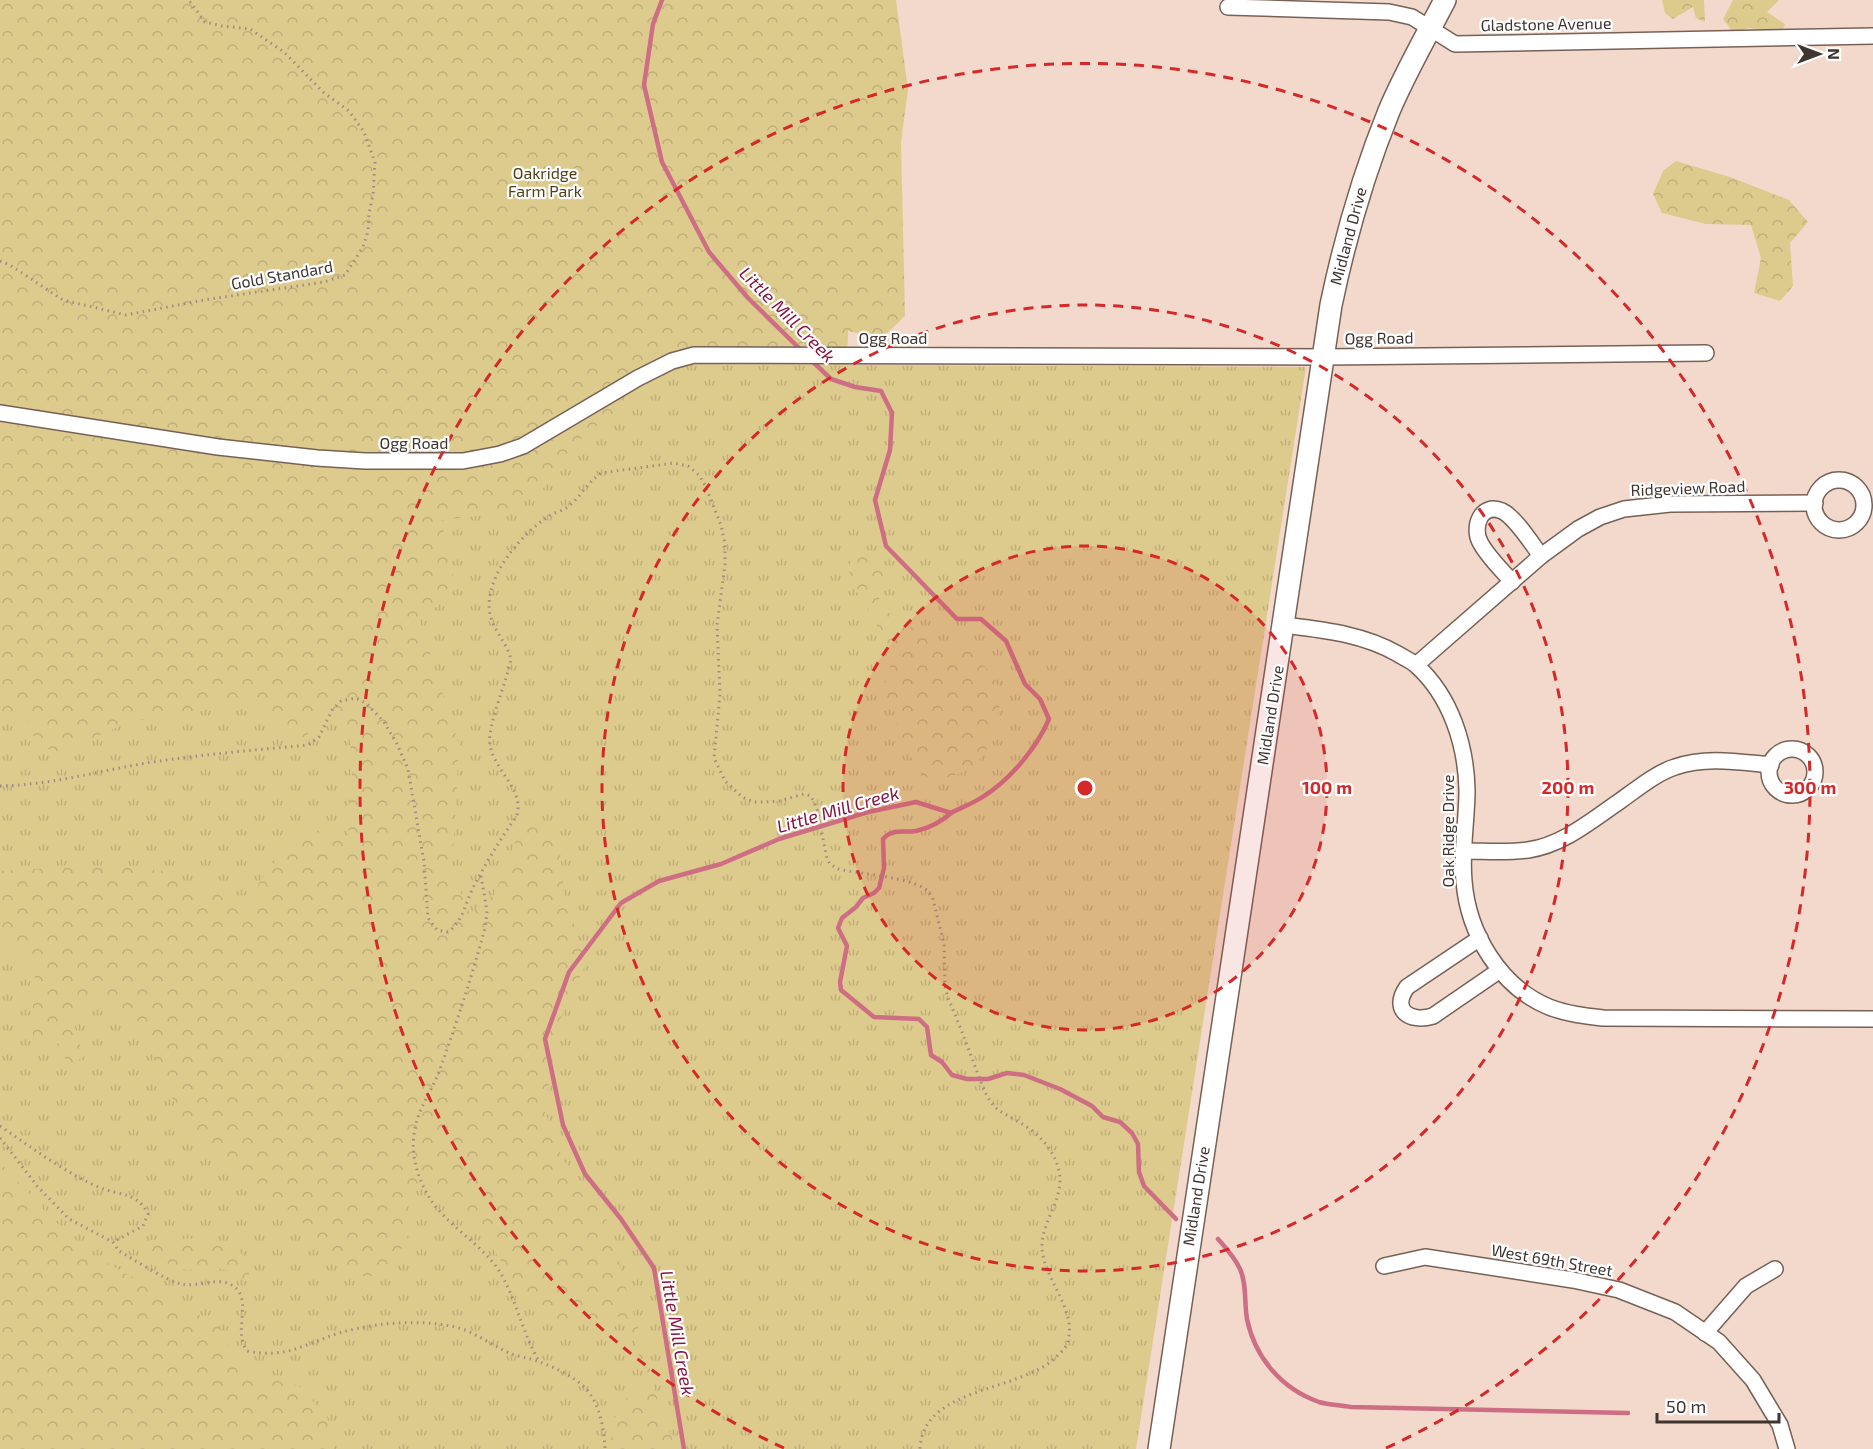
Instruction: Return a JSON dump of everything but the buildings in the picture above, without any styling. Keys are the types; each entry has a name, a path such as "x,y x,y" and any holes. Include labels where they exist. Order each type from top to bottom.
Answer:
{"main road":[{"name":"Midland Drive","path":"1159,1449 1323,357 1344,243 1358,192 1389,111 1445,0"}],"street":[{"name":"Gladstone Avenue","path":"1228,7 1389,12 1412,17 1455,44 1873,36"},
{"name":"Ogg Road","path":"0,414 218,447 317,458 365,461 463,461 500,454 523,446 638,378 672,361 694,355 1323,357 1706,353"},
{"name":"Ridgeview Road","path":"1416,664 1541,556 1578,529 1600,517 1624,509 1670,504 1815,503"},
{"path":"1512,582 1480,543 1476,531 1478,520 1485,512 1491,509 1501,511 1511,518 1541,556"},
{"name":"Oak Ridge Drive","path":"1284,625 1327,630 1365,639 1416,664 1433,683 1458,729 1465,764 1467,791 1463,851 1468,909 1480,938 1500,970 1525,994 1550,1007 1575,1015 1603,1018 1873,1019"},
{"path":"1463,851 1530,850 1556,842 1577,831 1673,767 1696,762 1733,761 1771,765"},
{"path":"1480,938 1407,987 1402,994 1401,1005 1406,1014 1413,1019 1433,1016 1500,970"},
{"name":"West 69th Street","path":"1384,1266 1425,1257 1574,1280 1619,1290 1675,1312 1719,1341 1753,1380 1780,1425 1787,1449"},
{"path":"1705,1332 1746,1286 1775,1269"}],"path":[{"name":"Gold Standard","path":"0,261 10,265 63,300 126,315 204,300 324,282 345,275 363,247 368,231 373,195 375,162 364,132 349,111 323,92 284,52 250,29 205,22 186,0"},
{"path":"0,786 43,783 153,762 308,744 319,737 333,710 341,701 356,698 367,704 384,722 408,769 424,862 428,918 437,930 448,933 456,927 493,851 517,816 519,809 519,801 489,743 511,659 490,616 489,602 496,575 508,555 531,531 550,516 570,506 601,473 637,469 656,464 674,463 688,466 699,475 705,485 721,525 725,544 725,565 717,625 720,694 714,758 725,781 742,798 754,802 773,801 804,794 811,796 817,808 830,864 838,869 923,888 930,893 944,944 945,986 948,998 988,1097 1002,1113 1040,1137 1056,1162 1060,1183 1044,1233 1042,1253 1067,1316 1070,1333 1068,1343 1052,1361 1026,1377 967,1394 951,1403 924,1429 920,1449"},
{"path":"481,874 487,911 485,928 438,1074 415,1124 413,1139 415,1160 417,1173 429,1198 499,1271 539,1361"},
{"path":"0,1126 55,1164 99,1187 136,1197 148,1214 142,1226 113,1242"},
{"path":"0,1138 37,1186 69,1219 113,1242 119,1251 180,1284 192,1285 219,1281 235,1288 241,1300 241,1340 247,1351 266,1353 294,1351 351,1330 383,1324 414,1322 442,1324 464,1330 511,1354 539,1361 575,1379 588,1390 599,1412 605,1449"}],"green space":[{"name":"Oakridge Farm Park","path":"0,0 896,0 908,90 901,142 905,316 881,339 848,331 847,365 644,364 610,382 618,409 571,447 546,486 506,513 441,520 456,589 420,621 459,745 452,872 470,914 495,894 522,824 558,835 565,898 587,962 561,1018 544,1109 562,1158 611,1226 622,1276 658,1402 676,1449 612,1449 611,1434 620,1399 645,1397 645,1370 624,1316 561,1323 534,1312 481,1230 420,1181 405,1212 408,1241 377,1276 349,1276 297,1217 183,1123 148,1041 113,1001 94,993 76,1007 75,1027 84,1057 72,1063 60,1055 60,1045 49,1038 33,1035 30,1025 35,971 0,939 0,871 111,865 164,871 194,887 211,887 234,909 252,905 259,883 276,860 308,826 340,841 349,835 348,815 353,772 348,725 336,718 317,718 306,736 285,738 257,700 233,701 177,718 134,720 61,752 39,747 25,718 0,712"},
{"path":"1662,0 1704,0 1705,22 1696,18 1693,7 1673,19 1665,13"},
{"path":"1733,0 1779,0 1767,12 1785,24 1781,33 1749,28 1733,32 1723,19"},
{"path":"1676,161 1730,177 1789,200 1808,222 1790,243 1793,286 1780,301 1754,293 1761,258 1751,225 1706,224 1662,213 1653,194 1663,171"},
{"path":"0,361 1306,367 1136,1449 0,1449"},
{"path":"853,547 872,554 884,571 879,599 882,607 928,636 968,650 998,686 1000,704 989,745 977,762 958,774 941,779 926,777 917,769 911,757 897,744 895,732 897,717 895,712 879,698 882,685 888,679 891,663 875,621 851,582 849,569"},
{"path":"0,1162 49,1216 93,1255 217,1325 239,1366 299,1386 327,1416 334,1449 0,1449"},
{"path":"202,1238 241,1253 249,1265 249,1274 243,1279 231,1271 215,1268 187,1270 176,1268 145,1250 144,1246 151,1240"}],"waterway":[{"name":"Little Mill Creek","path":"662,0 653,24 644,85 662,162 709,252 748,298 803,352"},
{"name":"Little Mill Creek","path":"684,1449 654,1268 621,1219 585,1174 563,1125 545,1039 569,972 621,903 659,881 721,864 779,839 868,812 916,802 951,813 980,798 1004,781 1030,751 1049,719 1040,699 1025,684 1006,641 981,619 957,619 886,546 875,500 890,450 892,413 881,391 855,387 831,379 811,360"},
{"path":"951,813 926,828 894,832 883,839 884,868 879,888 863,898 842,918 838,928 847,946 840,982 841,990 874,1017 919,1019 927,1027 931,1055 942,1062 952,1075 967,1079 988,1079 1007,1073 1024,1075 1060,1089 1092,1106 1103,1117 1120,1122 1132,1133 1138,1144 1139,1172 1144,1186 1176,1219"},
{"path":"1218,1239 1233,1257 1242,1275 1247,1319 1256,1347 1282,1380 1293,1389 1319,1402 1351,1407 1628,1413"}]}
